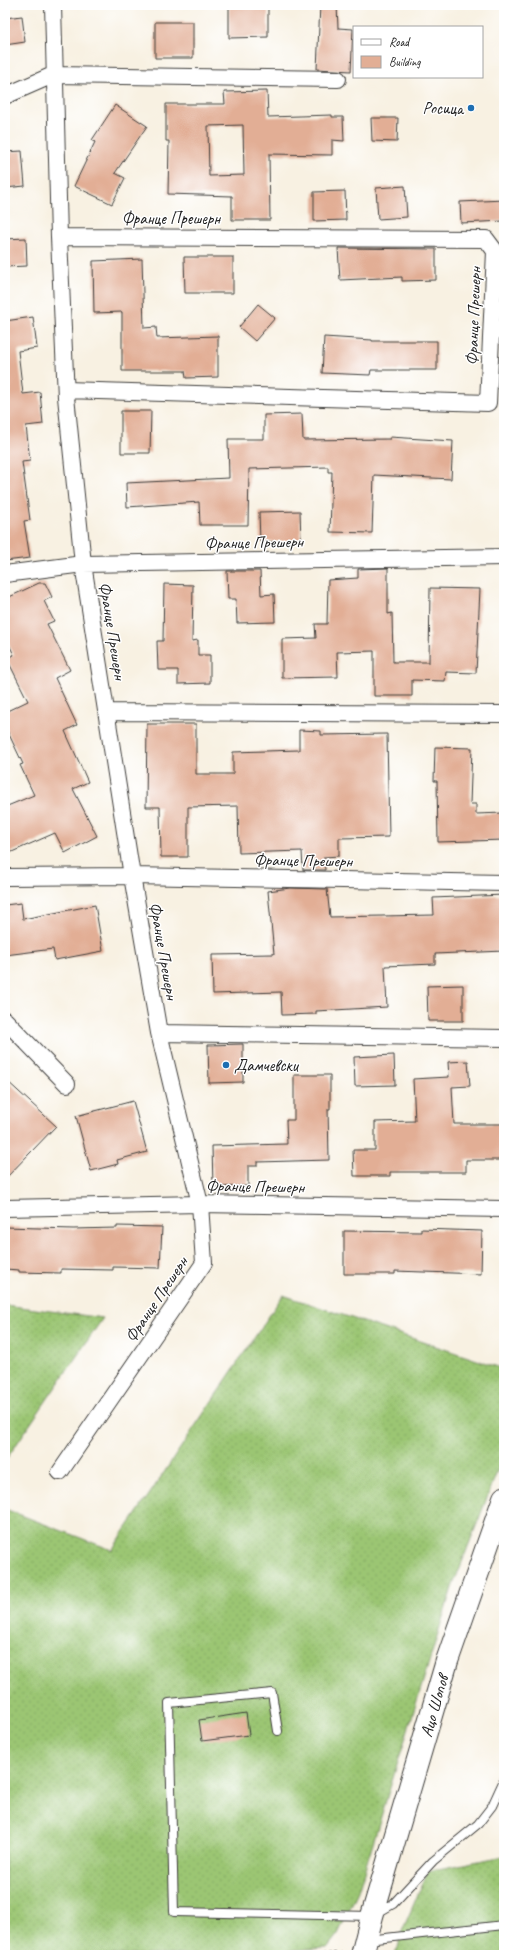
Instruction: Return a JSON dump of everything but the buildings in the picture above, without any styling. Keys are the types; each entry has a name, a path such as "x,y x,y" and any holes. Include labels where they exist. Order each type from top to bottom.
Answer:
{"street":[{"name":"Францe Прешерн","path":"53,5 53,75 66,390 83,564 132,876 159,1033 200,1204 204,1263 60,1472"},
{"path":"5,96 53,75 338,79"},
{"name":"Францe Прешерн","path":"59,237 486,239 495,251 488,403 66,390"},
{"name":"Франце Прешерн","path":"5,574 83,564 504,557"},
{"path":"107,712 504,714"},
{"name":"Франце Прешерн","path":"5,877 132,876 504,883"},
{"path":"5,1020 67,1084"},
{"path":"159,1033 504,1038"},
{"name":"Франце Прешерн","path":"5,1208 200,1204 504,1209"},
{"name":"Ацо Шопов","path":"364,1949 372,1916 447,1662 504,1498"}],"lane":[{"path":"278,1731 272,1693 169,1703 174,1912 372,1916 393,1904 433,1861 478,1824 492,1806 504,1780"},
{"path":"364,1949 504,1926"}],"path":[{"path":"310,1955 364,1949"}],"green space":[{"path":"283,1295 504,1369 504,1454 452,1588 358,1891 338,1934 327,1948 216,1955 5,1955 5,1509 112,1550"},
{"path":"5,1305 103,1318 5,1461"},
{"path":"504,1856 504,1955 395,1955 400,1936 428,1871"}],"place":[{"name":"Росица","path":"471,108"},
{"name":"Дамчевски","path":"226,1065"}]}
